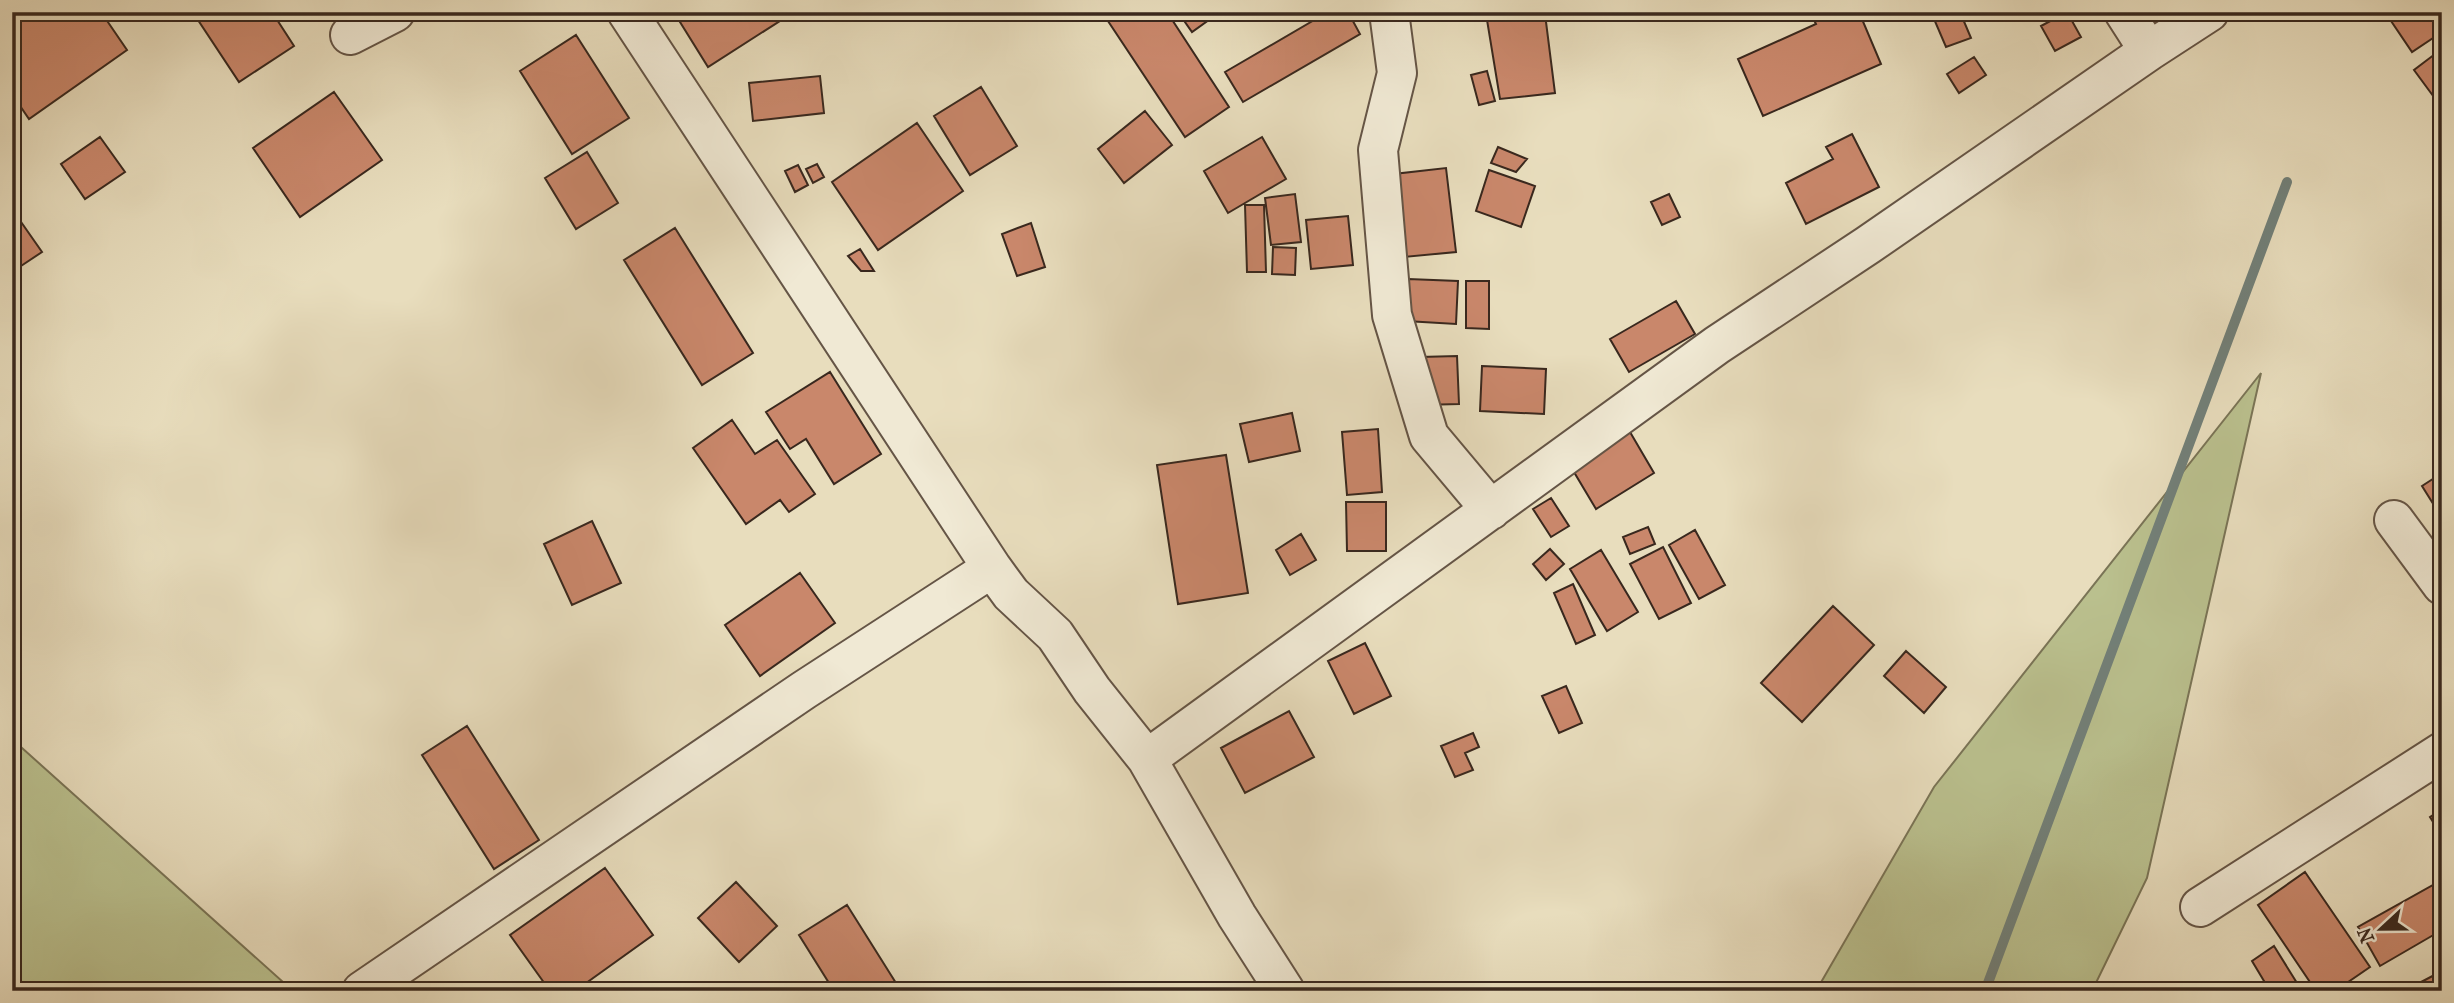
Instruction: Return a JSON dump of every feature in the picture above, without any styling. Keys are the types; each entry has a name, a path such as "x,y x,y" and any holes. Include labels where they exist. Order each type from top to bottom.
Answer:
{"street":[{"path":"349,35 395,12"},
{"path":"626,12 992,568 1011,594 1055,635 1092,690 1147,759 1237,916 1285,991"},
{"path":"1389,12 1397,73 1378,150 1392,315 1429,436 1491,510"},
{"path":"2124,12 2149,51"},
{"path":"1147,759 1717,345 2209,12"},
{"path":"2394,520 2442,585"},
{"path":"362,991 804,690 992,568"},
{"path":"2200,907 2442,752"}],"green space":[{"path":"2261,373 2147,878 2092,991 1816,991 1934,787"},
{"path":"12,739 293,991 12,991"}],"building":[{"path":"12,12 101,12 127,50 29,119 12,94"},
{"path":"204,12 272,12 294,46 239,82 196,17"},
{"path":"695,12 794,12 708,67 680,22"},
{"path":"1102,12 1167,12 1229,107 1185,137"},
{"path":"1178,12 1220,12 1192,32"},
{"path":"1328,12 1348,12 1360,34 1243,102 1225,72"},
{"path":"1810,12 1859,12 1881,64 1763,116 1738,59 1816,24"},
{"path":"1931,12 1960,12 1971,38 1946,47"},
{"path":"2067,12 2081,37 2055,51 2041,26"},
{"path":"2385,12 2442,12 2442,32 2412,52"},
{"path":"1545,14 1555,93 1500,99 1487,20"},
{"path":"576,35 629,118 572,154 520,71"},
{"path":"2435,54 2442,62 2442,108 2414,70"},
{"path":"1974,57 1986,75 1959,93 1947,74"},
{"path":"1487,71 1495,101 1479,105 1471,75"},
{"path":"820,76 824,113 753,121 749,83"},
{"path":"981,87 1017,146 970,175 934,116"},
{"path":"334,92 382,160 300,217 253,148"},
{"path":"1145,111 1172,145 1124,183 1098,149"},
{"path":"917,123 963,191 878,250 832,182"},
{"path":"1852,134 1879,187 1806,224 1786,183 1833,159 1826,147"},
{"path":"100,137 125,172 85,199 61,164"},
{"path":"1262,137 1286,179 1228,213 1204,171"},
{"path":"1498,147 1527,159 1516,172 1491,163"},
{"path":"587,152 618,203 576,229 545,178"},
{"path":"817,164 824,177 813,183 806,169"},
{"path":"798,165 808,185 795,192 785,171"},
{"path":"1446,168 1456,252 1404,257 1394,174"},
{"path":"1489,170 1535,186 1521,227 1476,211"},
{"path":"1295,194 1301,242 1271,245 1265,198"},
{"path":"1669,194 1680,217 1662,225 1651,202"},
{"path":"1245,205 1264,205 1266,272 1247,272"},
{"path":"12,209 42,252 12,272"},
{"path":"1348,216 1353,265 1311,269 1306,220"},
{"path":"1031,223 1045,267 1017,276 1002,234"},
{"path":"675,228 753,353 702,385 624,260"},
{"path":"1273,247 1296,248 1295,275 1272,274"},
{"path":"860,249 874,271 861,271 848,256"},
{"path":"1408,279 1458,281 1456,324 1406,321"},
{"path":"1466,281 1489,281 1489,329 1466,328"},
{"path":"1676,301 1695,334 1629,372 1610,339"},
{"path":"1457,356 1459,404 1421,405 1420,357"},
{"path":"1482,366 1546,369 1544,414 1480,411"},
{"path":"830,372 881,454 834,484 806,439 790,449 766,412"},
{"path":"1292,413 1300,451 1249,462 1240,424"},
{"path":"732,420 755,454 777,440 815,494 789,512 780,500 746,524 693,448"},
{"path":"1378,429 1382,492 1347,495 1342,432"},
{"path":"1630,432 1654,473 1596,509 1571,467"},
{"path":"1226,455 1248,593 1178,604 1157,465"},
{"path":"2442,473 2442,518 2422,486"},
{"path":"1551,498 1569,526 1551,537 1533,509"},
{"path":"1346,502 1386,502 1386,551 1347,551"},
{"path":"592,521 621,583 572,605 544,544"},
{"path":"1648,527 1655,544 1630,554 1623,537"},
{"path":"1695,530 1725,585 1699,599 1669,545"},
{"path":"1301,534 1316,560 1290,575 1276,550"},
{"path":"1663,547 1691,603 1659,619 1630,564"},
{"path":"1550,549 1564,564 1546,580 1533,564"},
{"path":"1601,550 1638,612 1607,631 1570,569"},
{"path":"800,573 835,623 760,676 725,625"},
{"path":"1573,584 1595,635 1576,644 1554,593"},
{"path":"1833,606 1874,645 1802,722 1761,683"},
{"path":"1365,643 1391,696 1354,714 1328,661"},
{"path":"1906,651 1946,687 1924,713 1884,676"},
{"path":"1566,686 1582,723 1559,733 1542,696"},
{"path":"1289,711 1314,757 1245,793 1221,748"},
{"path":"467,726 539,840 494,869 422,755"},
{"path":"1473,733 1479,747 1465,753 1473,770 1455,777 1441,746"},
{"path":"2442,809 2442,836 2430,817"},
{"path":"605,868 653,935 575,991 550,991 510,935"},
{"path":"2305,872 2370,967 2335,991 2316,991 2258,905"},
{"path":"2442,880 2442,930 2380,966 2358,927"},
{"path":"736,882 777,926 739,962 698,918"},
{"path":"847,905 901,991 834,991 799,935"},
{"path":"2274,946 2302,991 2270,991 2252,961"},
{"path":"2442,971 2442,991 2404,991"}],"waterway":[{"path":"1985,991 2287,182"}]}
